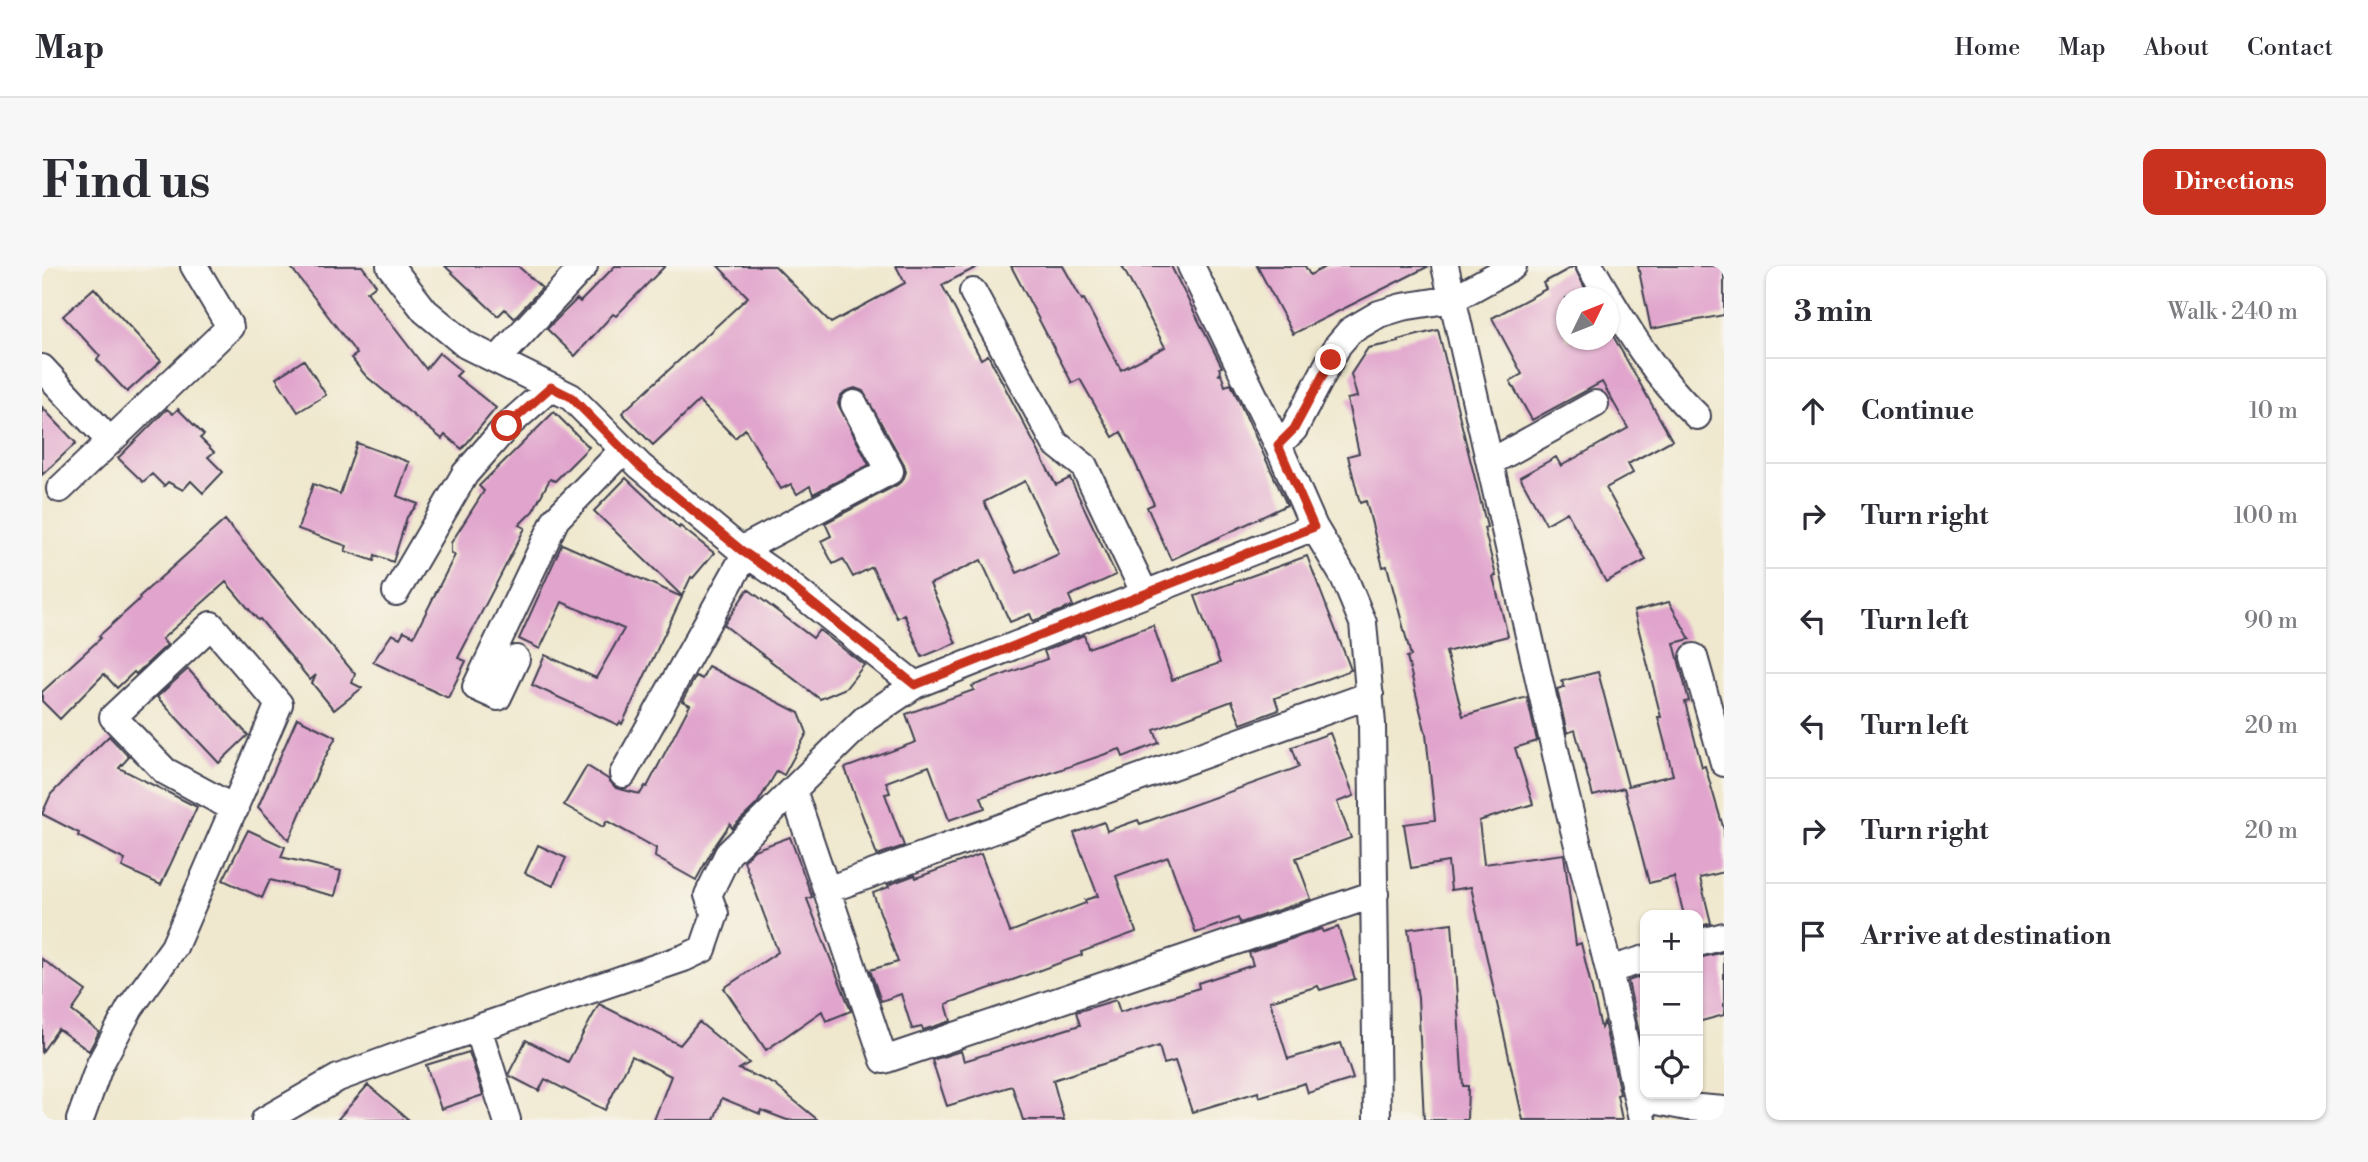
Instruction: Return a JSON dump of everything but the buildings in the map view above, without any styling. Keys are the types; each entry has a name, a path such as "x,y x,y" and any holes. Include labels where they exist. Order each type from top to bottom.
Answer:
{"street":[{"path":"60,489 230,327 194,266"},
{"path":"390,266 425,311 466,345 571,397 639,466 743,552 777,575 915,685"},
{"path":"497,360 584,266"},
{"path":"1191,266 1278,445 1314,527 1344,577 1363,623 1370,695 1377,1120"},
{"path":"1445,266 1639,1109 1687,1107 1724,1110"},
{"path":"1278,445 1294,429 1338,345 1350,331 1379,314 1402,307 1453,299 1513,266"},
{"path":"1590,266 1653,365 1677,397 1697,416"},
{"path":"973,292 1055,443 1084,466 1145,594"},
{"path":"42,368 110,440"},
{"path":"396,592 465,474 507,426 551,387"},
{"path":"623,774 743,552 891,471 854,404"},
{"path":"1492,462 1595,404"},
{"path":"516,659 498,697 476,687 556,519 623,450"},
{"path":"265,1120 338,1078 684,958 703,949 715,914 708,895 728,855 866,718 915,685 1314,527"},
{"path":"80,1120 100,1064 130,1008 174,947 235,809 279,704 211,625 113,717 165,771 235,809"},
{"path":"1694,657 1724,763"},
{"path":"827,890 1370,695"},
{"path":"793,790 884,1060 1375,894"},
{"path":"1703,942 1724,936"},
{"path":"1609,970 1640,961"},
{"path":"478,1028 507,1120"}],"route":[{"path":"507,426 551,387 571,397 639,466 741,550 777,575 915,685 1314,527 1278,445 1294,429 1331,360"}]}
